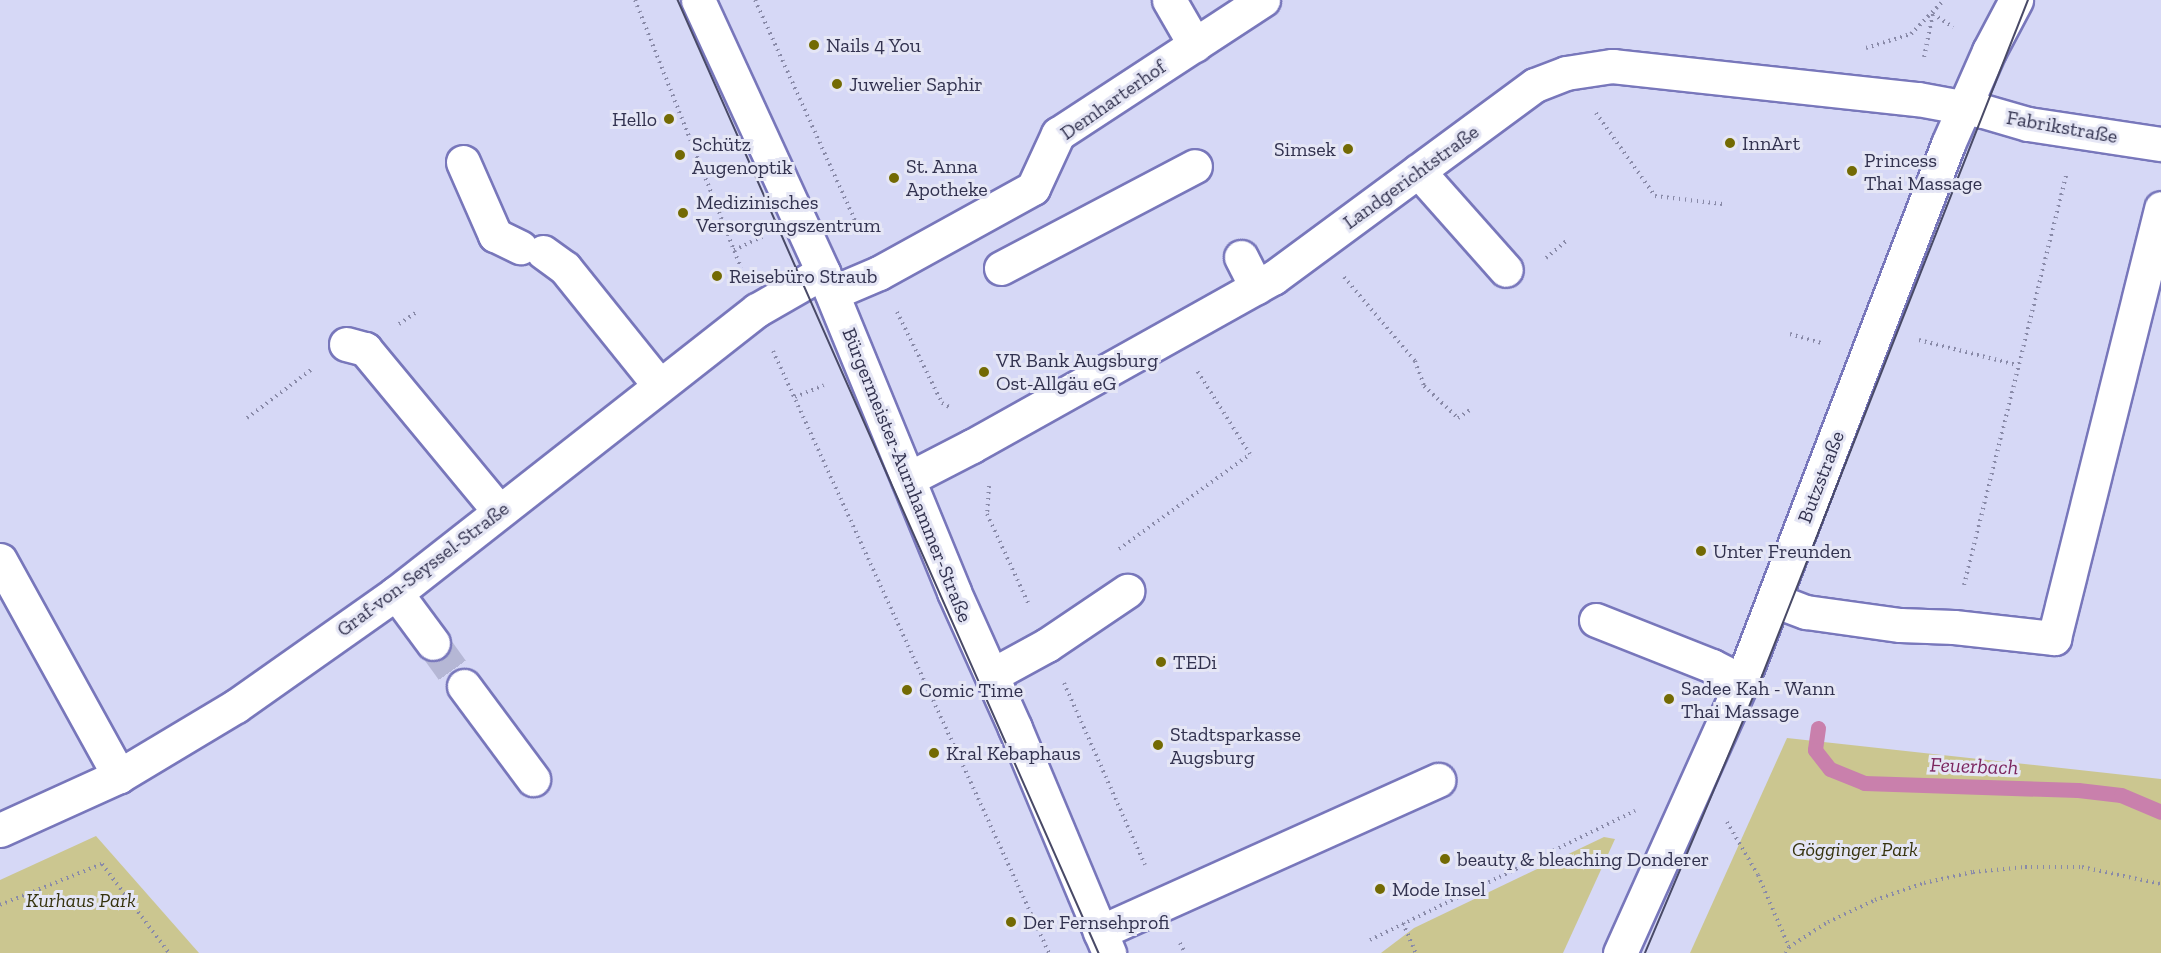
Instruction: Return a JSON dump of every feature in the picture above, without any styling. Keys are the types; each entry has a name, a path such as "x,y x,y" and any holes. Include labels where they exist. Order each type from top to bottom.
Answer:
{"street":[{"name":"Bürgermeister-Aurnhammer-Straße","path":"698,0 827,282 1105,942"},
{"path":"1169,0 1195,45"},
{"name":"Demharterhof","path":"827,282 879,273 1033,188 1058,134 1263,0"},
{"name":"Butzstraße","path":"1620,953 1742,681 1964,107 2016,0"},
{"name":"Landgerichtstraße","path":"908,478 972,446 1273,278 1535,85 1566,73 1612,66 1918,99 1964,107"},
{"name":"Fabrikstraße","path":"1964,107 2028,124 2161,144"},
{"path":"463,162 495,234 565,268 659,386"},
{"path":"1002,268 1195,166"},
{"path":"1418,171 1506,270"},
{"path":"1774,600 1806,612 1904,611 1954,627 2054,638 2161,208"},
{"path":"1241,257 1256,287"},
{"name":"Graf-von-Seyssel-Straße","path":"0,830 119,776 236,706 396,593 757,310 827,282"},
{"path":"346,344 365,349 499,511"},
{"path":"0,560 119,776"},
{"path":"992,675 1047,645 1126,591"},
{"path":"396,593 433,643"},
{"path":"1596,620 1712,666 1742,681"},
{"path":"464,686 533,779"},
{"path":"1105,942 1438,780"}],"path":[{"path":"635,0 774,354 1049,953"},
{"path":"755,0 913,347"},
{"path":"1863,49 1911,34 1944,0"},
{"path":"1566,73 1655,196 1723,204"},
{"path":"1954,627 2017,365 2069,165"},
{"path":"734,250 764,236 762,232"},
{"path":"1342,268 1345,278 1415,361 1424,386 1458,417 1470,410"},
{"path":"1117,550 1251,454 1189,358 1176,332"},
{"path":"1790,334 1834,348"},
{"path":"1915,339 2017,365"},
{"path":"247,418 346,344"},
{"path":"1370,940 1644,806"},
{"path":"1723,816 1758,875 1789,946"},
{"path":"0,905 102,864 169,953"},
{"path":"1786,953 1789,946 1828,922 1875,900 1924,883 1973,872 2025,867 2082,867 2161,884"},
{"path":"1403,923 1416,953"}],"green space":[{"name":"Gögginger Park","path":"1787,738 2161,779 2161,953 1690,953"},
{"name":"Kurhaus Park","path":"96,836 199,953 0,953 0,880"},
{"path":"1604,837 1615,839 1563,953 1381,953 1414,928"}],"waterway":[{"name":"Feuerbach","path":"1818,728 1815,750 1830,769 1864,783 2078,790 2121,795 2161,812"}],"tunnel":[{"path":"433,643 464,686"}],"tram line":[{"path":"678,0 1099,953"},
{"path":"1645,953 1762,676 2028,0"}],"place":[{"name":"Nails 4 You","path":"814,45"},
{"name":"Juwelier Saphir","path":"837,84"},
{"name":"Hello","path":"669,119"},
{"name":"InnArt","path":"1730,143"},
{"name":"Simsek","path":"1348,149"},
{"name":"Schütz Augenoptik","path":"680,155"},
{"name":"Princess Thai Massage","path":"1852,171"},
{"name":"St. Anna Apotheke","path":"894,178"},
{"name":"Medizinisches Versorgungszentrum","path":"683,213"},
{"name":"Reisebüro Straub","path":"717,276"},
{"name":"VR Bank Augsburg Ost-Allgäu eG","path":"984,372"},
{"name":"Unter Freunden","path":"1701,551"},
{"name":"TEDi","path":"1161,662"},
{"name":"Comic Time","path":"907,690"},
{"name":"Sadee Kah - Wann Thai Massage","path":"1669,699"},
{"name":"Stadtsparkasse Augsburg","path":"1158,745"},
{"name":"Kral Kebaphaus","path":"934,753"},
{"name":"beauty & bleaching Donderer","path":"1445,859"},
{"name":"Mode Insel","path":"1380,889"},
{"name":"Der Fernsehprofi","path":"1011,922"}]}
